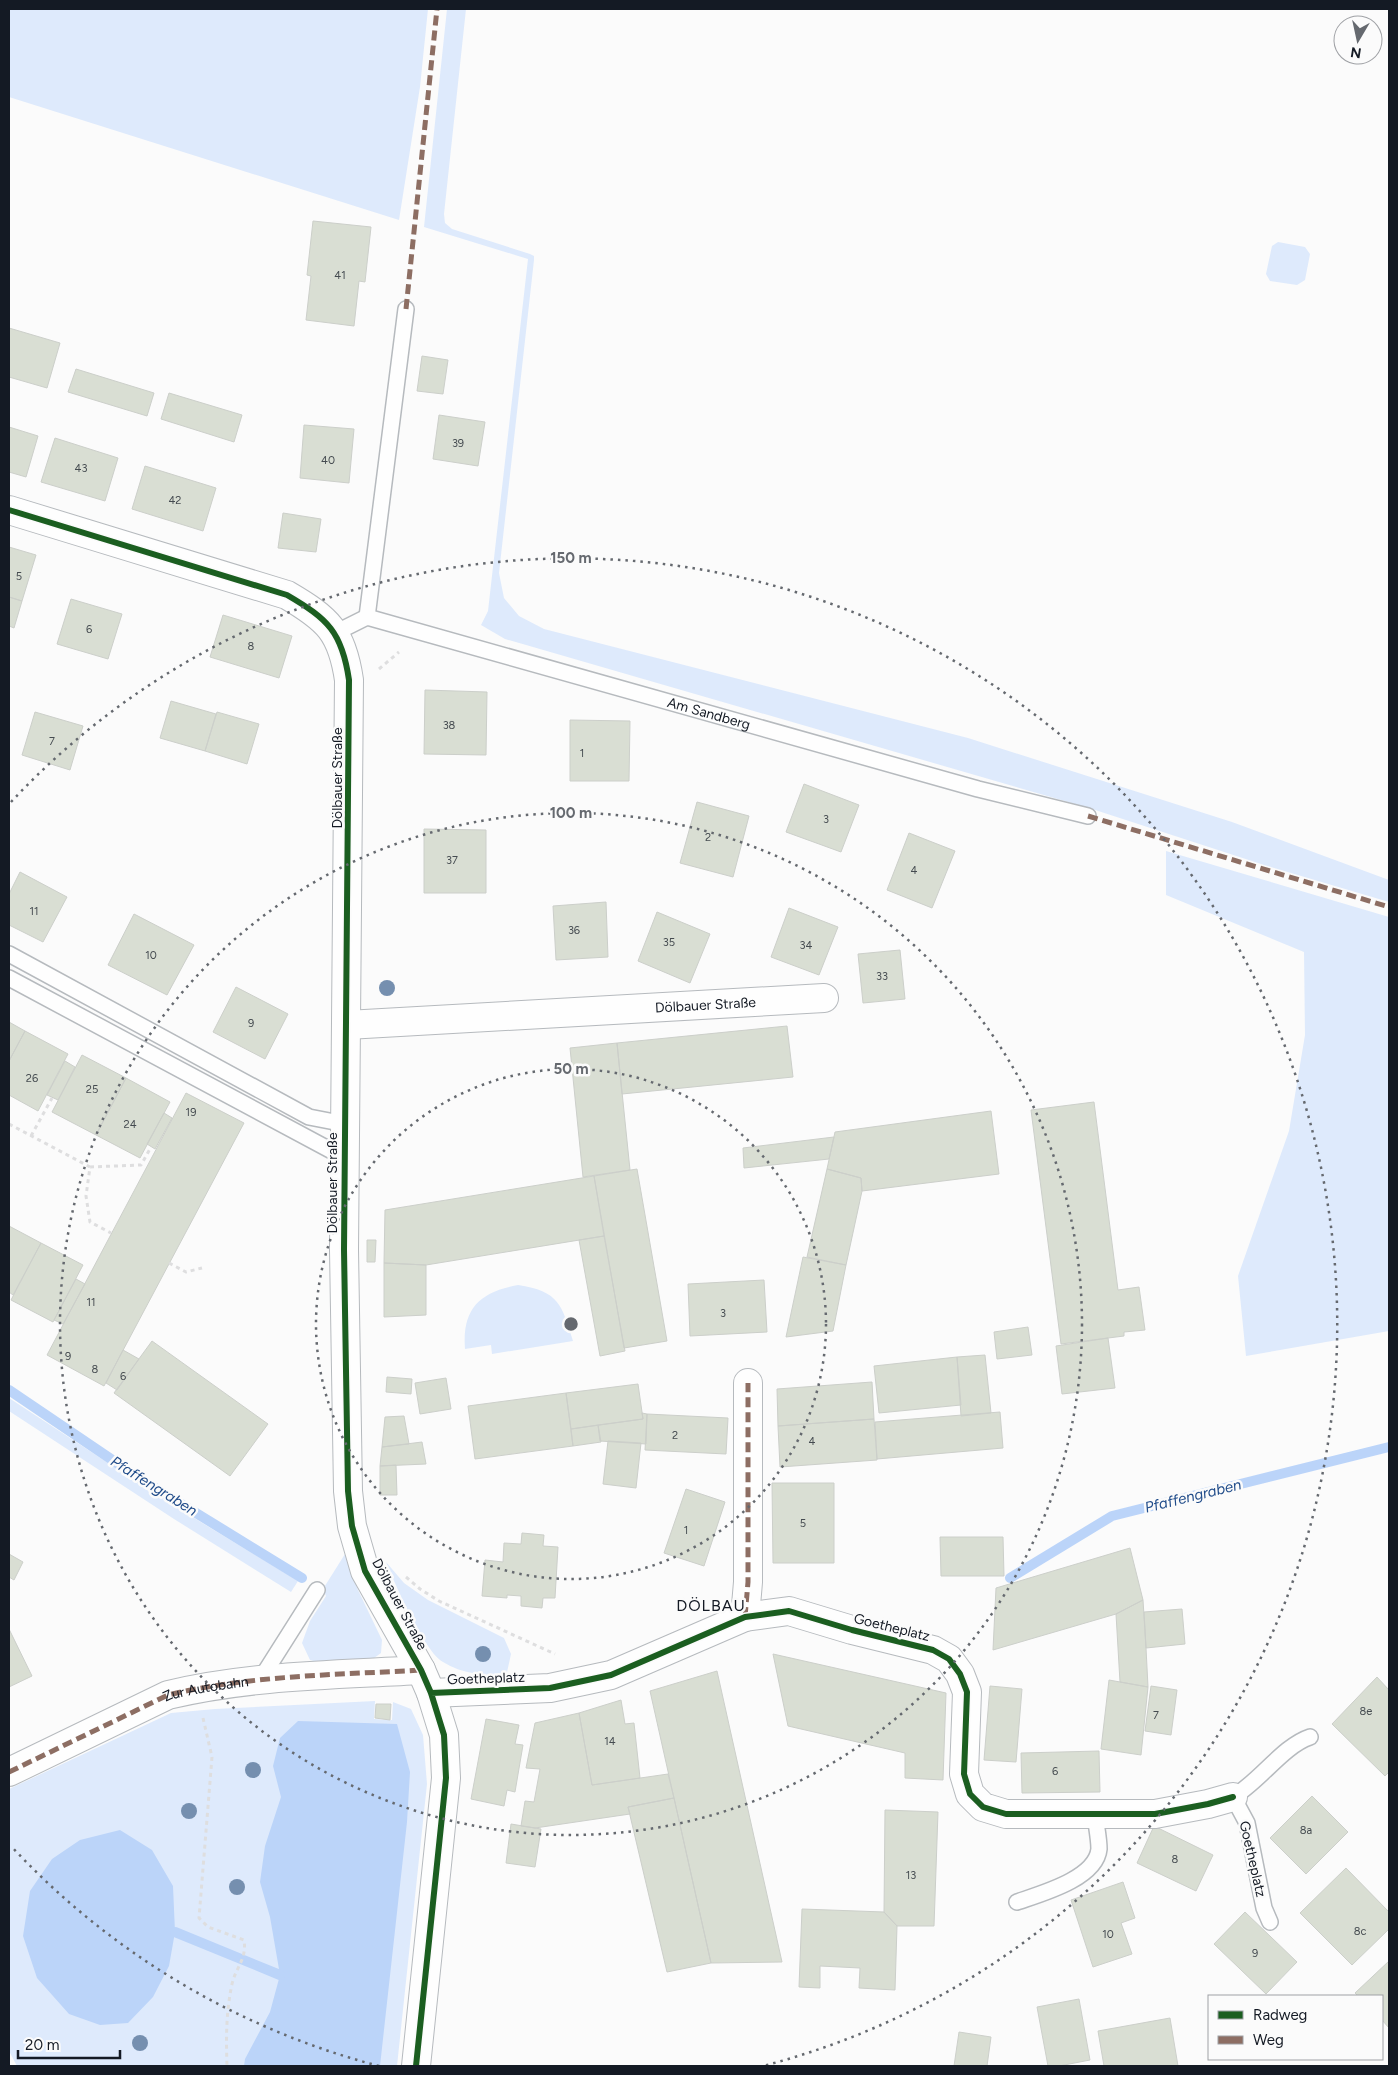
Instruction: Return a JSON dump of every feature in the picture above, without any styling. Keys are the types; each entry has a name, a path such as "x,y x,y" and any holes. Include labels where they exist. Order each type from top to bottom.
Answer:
{"street":[{"name":"Dölbauer Straße","path":"9,510 287,596 314,611 335,633 346,656 349,680 344,1346 348,1492 352,1526 365,1571 426,1682 444,1735 446,1778 416,2066"},
{"name":"Dölbauer Straße","path":"347,1025 824,998"},
{"path":"745,1617 748,1582 748,1384"},
{"name":"Goetheplatz","path":"426,1682 550,1688 611,1675 745,1617 789,1611 852,1630 933,1650 949,1659 960,1674 967,1692 964,1774 970,1794 983,1807 1006,1814 1155,1814 1208,1804 1233,1797"},
{"name":"Zur Autobahn","path":"9,1772 168,1696 197,1688 260,1680 426,1682"}],"lane":[{"path":"335,633 366,617 406,310"},
{"name":"Am Sandberg","path":"366,617 969,786 1088,816"},
{"name":"Dölbauer Straße","path":"9,954 309,1117 345,1124"},
{"path":"9,978 345,1158"},
{"path":"260,1680 317,1590"},
{"name":"Goetheplatz","path":"1270,1922 1264,1908 1247,1823 1233,1797 1247,1789 1299,1740 1310,1737"},
{"path":"1017,1902 1053,1890 1082,1875 1095,1862 1099,1850 1095,1814"}],"path":[{"path":"32,1136 52,1098"},
{"path":"9,1124 90,1167 141,1165 151,1147"},
{"path":"90,1167 86,1196 90,1222 111,1233"},
{"path":"169,1263 186,1272 202,1268"},
{"path":"197,1688 212,1757 199,1918 208,1926 244,1940 246,1951 233,1981 228,2007 227,2066"}],"shaded area":[{"path":"9,9 428,9 420,87 399,220 9,97"},
{"path":"447,9 466,9 444,214 445,223 452,229 534,256 499,573 504,598 519,616 544,629 968,738 1232,822 1389,880 1389,902 1261,864 1089,808 505,639 481,625 488,611 528,259 424,227"},
{"path":"1278,242 1305,247 1310,254 1305,280 1297,285 1270,281 1266,274 1272,246"},
{"path":"1166,851 1389,917 1389,1331 1246,1356 1238,1276 1289,1131 1305,1035 1304,952 1166,895"},
{"path":"518,1285 542,1291 557,1302 566,1318 573,1341 492,1354 491,1345 465,1349 467,1323 470,1313 476,1305 493,1292"},
{"path":"9,1398 166,1501 298,1581 291,1592 174,1519 9,1411"},
{"path":"345,1554 358,1590 382,1640 381,1653 370,1661 325,1664 310,1660 302,1643 310,1621 326,1596 323,1589"},
{"path":"386,1562 404,1583 428,1600 504,1638 511,1654 506,1677 481,1675 458,1669 443,1662 435,1655 427,1645 411,1616"},
{"path":"375,1701 374,1719 392,1720 393,1702 411,1709 423,1735 427,1784 397,2066 17,2066 9,2051 9,1789 171,1713"}],"water":[{"path":"298,1721 397,1724 410,1772 407,1822 380,2066 244,2066 245,2059 270,2012 280,1975 270,1917 260,1882 265,1846 281,1797 273,1766 280,1738"},
{"path":"120,1830 152,1850 173,1886 175,1932 169,1966 153,1997 128,2023 100,2025 69,2014 37,1978 23,1936 30,1891 52,1859 80,1840"}],"building":[{"path":"313,221 371,227 365,282 359,281 354,326 306,320 311,276 307,275"},
{"path":"9,328 60,343 47,388 9,377"},
{"path":"422,356 448,360 443,394 417,391"},
{"path":"76,369 154,393 147,416 68,392"},
{"path":"169,393 242,415 234,442 161,419"},
{"path":"439,415 485,422 478,466 433,459"},
{"path":"304,425 354,429 349,483 300,478"},
{"path":"9,427 38,436 26,477 9,472"},
{"path":"55,438 118,458 105,501 41,482"},
{"path":"145,466 216,488 203,531 132,509"},
{"path":"283,513 321,519 316,552 278,548"},
{"path":"9,547 36,555 22,601 9,597"},
{"path":"9,597 22,601 14,628 9,626"},
{"path":"71,599 122,614 108,659 57,644"},
{"path":"223,615 292,636 279,678 210,657"},
{"path":"425,690 487,692 486,755 424,754"},
{"path":"171,701 216,714 205,751 160,738"},
{"path":"35,712 83,726 70,770 22,755"},
{"path":"217,712 259,724 247,764 205,751"},
{"path":"570,720 630,721 629,781 570,781"},
{"path":"804,784 859,805 841,852 786,832"},
{"path":"697,802 749,816 733,877 680,863"},
{"path":"424,829 486,830 486,893 424,893"},
{"path":"909,833 955,851 932,908 887,890"},
{"path":"20,872 67,897 43,942 9,925 9,894"},
{"path":"606,902 608,957 556,960 553,906"},
{"path":"789,908 838,927 819,975 771,957"},
{"path":"657,912 710,934 690,983 638,961"},
{"path":"134,914 194,945 167,995 108,965"},
{"path":"900,950 905,999 863,1003 858,954"},
{"path":"236,987 288,1014 265,1059 213,1032"},
{"path":"9,1022 25,1031 9,1061"},
{"path":"787,1026 793,1077 622,1094 617,1043"},
{"path":"25,1031 68,1054 38,1111 9,1095 9,1061"},
{"path":"617,1043 630,1170 583,1177 570,1048"},
{"path":"82,1055 126,1078 96,1135 52,1112"},
{"path":"65,1061 75,1067 58,1100 47,1095"},
{"path":"126,1078 170,1102 140,1158 96,1135"},
{"path":"186,1093 244,1123 104,1386 47,1355"},
{"path":"1094,1102 1118,1290 1139,1287 1145,1330 1124,1332 1124,1336 1061,1344 1031,1110"},
{"path":"991,1111 999,1174 862,1191 861,1178 827,1169 835,1132"},
{"path":"164,1113 172,1118 155,1149 147,1144"},
{"path":"834,1137 829,1159 744,1168 743,1148"},
{"path":"637,1169 667,1341 624,1348 594,1176"},
{"path":"827,1169 861,1178 862,1191 846,1265 807,1257"},
{"path":"594,1176 604,1236 426,1265 384,1263 385,1210"},
{"path":"9,1226 41,1243 13,1295 9,1292"},
{"path":"604,1236 625,1351 600,1356 579,1240"},
{"path":"367,1240 376,1240 375,1262 367,1262"},
{"path":"41,1243 83,1265 53,1322 11,1300"},
{"path":"803,1257 846,1265 833,1331 786,1337"},
{"path":"384,1263 426,1265 426,1315 384,1317"},
{"path":"76,1279 85,1284 63,1324 54,1320"},
{"path":"764,1280 767,1332 690,1336 688,1284"},
{"path":"1028,1327 1032,1355 997,1359 994,1332"},
{"path":"1108,1338 1115,1388 1062,1394 1056,1346"},
{"path":"152,1341 268,1424 230,1476 114,1393"},
{"path":"123,1350 139,1359 117,1390 106,1383"},
{"path":"985,1355 991,1413 961,1416 957,1357"},
{"path":"957,1357 961,1405 879,1413 874,1366"},
{"path":"387,1377 412,1379 411,1394 386,1392"},
{"path":"446,1378 451,1409 420,1414 415,1383"},
{"path":"872,1382 874,1419 778,1426 777,1389"},
{"path":"638,1384 643,1419 571,1429 566,1393"},
{"path":"566,1393 573,1446 475,1459 468,1406"},
{"path":"1000,1412 1003,1448 877,1459 875,1422"},
{"path":"642,1413 647,1414 646,1444 600,1441 598,1425 643,1419"},
{"path":"647,1414 728,1418 726,1454 645,1450"},
{"path":"404,1416 409,1444 382,1447 385,1417"},
{"path":"874,1419 877,1460 780,1467 778,1426"},
{"path":"598,1425 601,1442 573,1446 571,1429"},
{"path":"608,1441 641,1443 636,1488 603,1484"},
{"path":"422,1442 426,1464 380,1466 382,1447"},
{"path":"396,1465 397,1495 380,1495 380,1466"},
{"path":"772,1483 834,1483 834,1563 773,1563"},
{"path":"686,1489 725,1502 704,1566 664,1553"},
{"path":"522,1533 544,1535 543,1546 558,1547 555,1598 543,1598 542,1608 521,1606 521,1596 507,1595 507,1598 482,1596 485,1560 503,1562 504,1543 521,1544"},
{"path":"940,1537 1003,1537 1004,1576 941,1576"},
{"path":"1130,1548 1143,1600 1116,1614 993,1650 996,1588"},
{"path":"9,1554 23,1562 14,1580 9,1577"},
{"path":"1143,1600 1148,1687 1120,1682 1116,1614"},
{"path":"1182,1609 1185,1644 1146,1648 1144,1612"},
{"path":"9,1629 32,1676 9,1687"},
{"path":"773,1654 946,1693 943,1780 905,1778 905,1753 788,1726"},
{"path":"717,1671 782,1962 711,1963 650,1691"},
{"path":"1377,1677 1389,1690 1389,1772 1385,1776 1332,1724"},
{"path":"1109,1680 1148,1687 1141,1755 1101,1749"},
{"path":"990,1686 1022,1689 1016,1762 984,1760"},
{"path":"1151,1686 1177,1690 1171,1735 1145,1731"},
{"path":"621,1700 625,1724 634,1723 640,1778 592,1785 579,1713"},
{"path":"376,1704 391,1704 390,1720 375,1718"},
{"path":"579,1713 592,1785 668,1774 674,1798 628,1807 630,1814 535,1828 521,1826 525,1801 534,1802 540,1769 526,1768 535,1723"},
{"path":"486,1719 519,1725 515,1744 523,1745 515,1792 507,1790 504,1806 471,1799"},
{"path":"1099,1751 1100,1792 1022,1793 1021,1753"},
{"path":"1312,1796 1348,1832 1306,1874 1270,1838"},
{"path":"674,1798 711,1963 667,1972 628,1807"},
{"path":"885,1810 938,1812 934,1926 897,1926 884,1912"},
{"path":"511,1824 541,1829 535,1867 506,1863"},
{"path":"1154,1826 1213,1855 1196,1891 1137,1863"},
{"path":"1346,1868 1389,1912 1389,1929 1352,1965 1300,1913"},
{"path":"1123,1882 1135,1918 1121,1923 1132,1954 1093,1967 1071,1900"},
{"path":"802,1909 884,1912 897,1926 895,1990 859,1988 860,1968 820,1966 820,1988 799,1987"},
{"path":"1245,1912 1297,1962 1266,1994 1214,1944"},
{"path":"1389,1961 1389,2028 1383,2021 1383,1995 1357,1995 1355,1993"},
{"path":"1079,1999 1090,2060 1059,2066 1048,2066 1037,2007"},
{"path":"1170,2018 1178,2066 1104,2066 1098,2031"},
{"path":"959,2032 991,2037 987,2066 954,2066"}],"waterway":[{"name":"Pfaffengraben","path":"9,1390 139,1478 302,1578"},
{"name":"Pfaffengraben","path":"1010,1578 1112,1516 1389,1447"},
{"path":"175,1932 280,1975"}],"marked path":[{"path":"406,309 437,9"},
{"path":"1088,816 1389,907"},
{"path":"745,1617 748,1582 748,1383"},
{"path":"9,1772 168,1695 231,1683 421,1670"}],"cycle path":[{"path":"9,510 287,595 313,612 331,628 337,638 346,664 349,680 344,1250 348,1491 352,1526 365,1571 421,1670 431,1693 444,1735 446,1778 416,2066"},
{"path":"431,1693 550,1688 611,1675 745,1617 789,1611 852,1630 933,1650 949,1659 960,1674 967,1692 964,1774 970,1794 983,1807 1006,1814 1155,1814 1208,1804 1233,1797"}],"district":[{"name":"DÖLBAU","path":"711,1605"}]}
